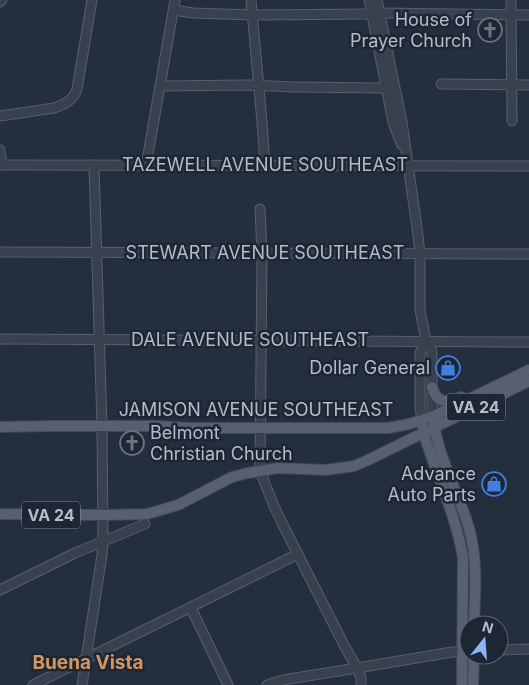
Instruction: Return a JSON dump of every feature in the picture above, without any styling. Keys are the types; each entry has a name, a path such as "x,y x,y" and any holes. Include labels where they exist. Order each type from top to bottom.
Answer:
{"main road":[{"name":"JAMISON AVENUE SOUTHEAST","path":"0,427 398,427 434,416 529,370"},
{"name":"VA 24","path":"0,514 135,515 163,510 183,503 232,478 248,473 278,468 326,470 354,466 529,381"},
{"path":"432,387 436,396 446,402 470,392 485,391"},
{"path":"434,416 436,436 462,506 472,544 475,565 474,615"},
{"path":"422,420 424,438 460,540 463,558 465,615"},
{"path":"462,685 464,665"},
{"path":"473,685 474,665"}],"street":[{"path":"0,116 54,108 69,102 76,94 92,0"},
{"path":"146,166 175,0"},
{"path":"251,0 265,165"},
{"path":"369,0 376,14 402,122 420,254 420,310 426,341 432,351 432,404 434,416"},
{"path":"376,0 376,14 386,88 393,122 408,165"},
{"path":"511,0 512,121"},
{"path":"174,10 193,13 252,15 529,15"},
{"path":"441,84 529,85"},
{"path":"160,86 386,88"},
{"path":"0,150 1,165"},
{"name":"TAZEWELL AVENUE SOUTHEAST","path":"1,165 529,166"},
{"path":"82,685 103,541 102,426 94,165"},
{"path":"260,209 262,253 260,471 274,506 357,668 361,677 361,685"},
{"name":"STEWART AVENUE SOUTHEAST","path":"0,252 529,254"},
{"name":"DALE AVENUE SOUTHEAST","path":"0,339 529,342"},
{"path":"422,420 420,407 420,353 426,341"},
{"path":"0,590 75,553 145,524"},
{"path":"32,685 298,554"},
{"path":"190,608 228,685"},
{"path":"509,650 529,649"},
{"path":"267,685 459,652"}],"place":[{"name":"House of Prayer Church","path":"490,30"},
{"name":"Dollar General","path":"448,368"},
{"name":"Belmont Christian Church","path":"132,443"},
{"name":"Advance Auto Parts","path":"494,484"}],"district":[{"name":"Buena Vista","path":"88,662"}]}
